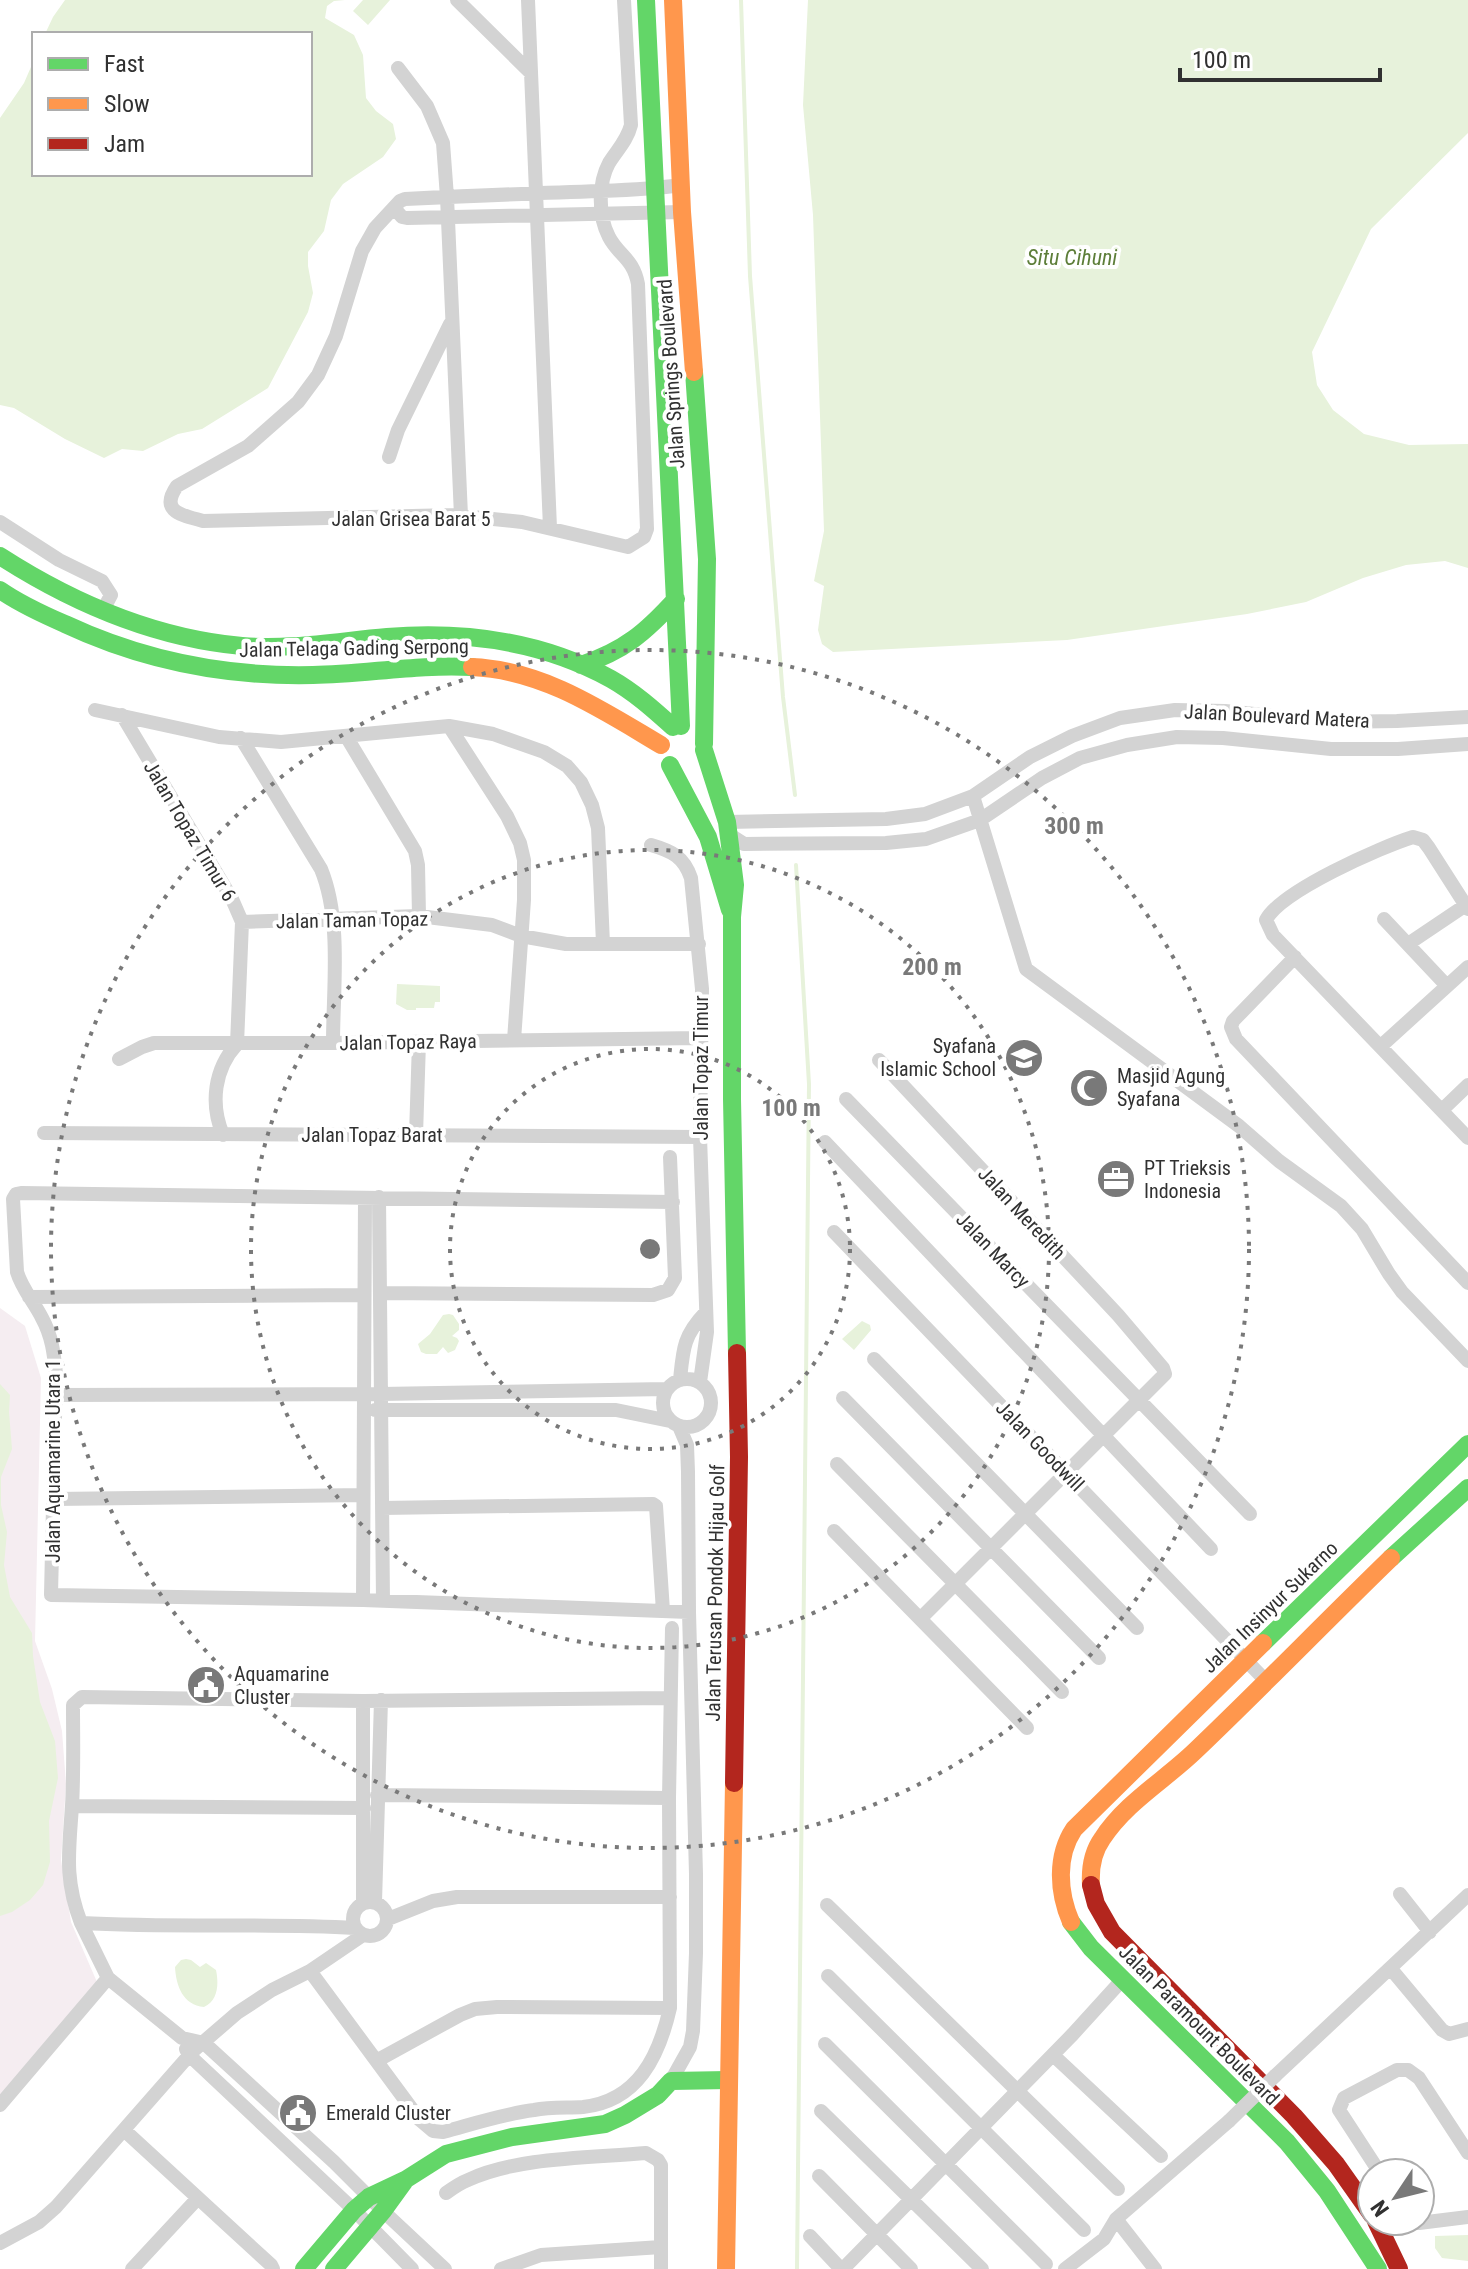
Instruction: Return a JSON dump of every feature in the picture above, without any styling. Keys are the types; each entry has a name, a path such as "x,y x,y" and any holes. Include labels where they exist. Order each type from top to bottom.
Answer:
{"main road":[{"name":"Jalan Springs Boulevard","path":"646,0 654,213 676,599 677,727"},
{"name":"Jalan Springs Boulevard","path":"673,0 682,212 707,559 704,747"},
{"name":"Jalan Telaga Gading Serpong","path":"0,556 33,578 102,612 162,631 225,644 286,648 446,633 498,640 554,654 607,676 645,700 677,727"},
{"name":"Jalan Telaga Gading Serpong","path":"0,590 93,639 137,655 200,669 249,675 355,673 429,666 495,669 537,679 588,701 654,741"},
{"path":"581,665 608,657 627,646 676,599"},
{"path":"678,695 705,700"},
{"path":"654,741 677,727 690,727 698,732 704,747 700,760 691,767 680,769 670,765 654,741 660,714"},
{"name":"Jalan Terusan Pondok Hijau Golf","path":"704,747 729,829 735,885 732,917 733,1115 739,1457 726,2269"},
{"name":"Jalan Terusan Pondok Hijau Golf","path":"670,765 698,815 714,853 732,917"},
{"path":"698,815 729,829"},
{"name":"Jalan Insinyur Sukarno","path":"1101,1799 1468,1444"},
{"path":"1266,1681 1468,1488"},
{"path":"1364,1547 1384,1567"},
{"name":"Jalan Paramount Boulevard","path":"1266,1681 1185,1760 1114,1823 1093,1855 1092,1896 1102,1920 1129,1951 1294,2116 1356,2192"},
{"name":"Jalan Paramount Boulevard","path":"1101,1799 1067,1840 1061,1876 1062,1896 1074,1929 1287,2142 1327,2191 1378,2269"},
{"path":"304,2269 354,2210 369,2197 405,2180 446,2154 512,2137 605,2124 658,2095 671,2081 728,2085"},
{"path":"658,2095 728,2085"},
{"path":"334,2269 405,2180"},
{"path":"1384,2237 1399,2269"}],"street":[{"path":"457,0 531,73"},
{"path":"528,0 550,528"},
{"path":"602,214 601,191 607,167 623,145 631,125 624,0"},
{"path":"398,68 427,106 443,143 461,516"},
{"path":"681,185 654,189 405,199 395,209 402,217 448,218 682,212"},
{"name":"Jalan Grisea Barat 5","path":"395,209 375,228 362,251 336,336 318,375 298,402 248,446 177,486 170,496 174,511 203,521 461,516 522,522 628,547 644,537 647,529 638,284 630,262 611,242 602,214"},
{"path":"389,457 398,430 452,320"},
{"path":"0,522 59,560 102,581 111,595 102,612"},
{"path":"95,710 219,737 281,742 449,726 493,734 544,752 567,766 581,782 592,805 598,828 603,944"},
{"name":"Jalan Boulevard Matera","path":"729,829 925,814 973,796 1030,757 1072,736 1120,718 1159,712 1225,711 1332,722 1468,717"},
{"path":"1159,712 1160,740"},
{"name":"Jalan Topaz Timur 6","path":"122,715 232,899 242,922 237,1044 226,1056 217,1087 217,1120 223,1135"},
{"path":"1381,721 1382,749"},
{"path":"449,726 507,816 524,860 514,1040"},
{"path":"346,736 415,851 419,916"},
{"name":"Jalan Boulevard Matera","path":"729,829 744,844 886,843 926,839 980,820 1042,778 1080,758 1127,745 1177,737 1223,738 1331,749 1468,744"},
{"path":"241,738 321,869 327,885 334,920 333,1043"},
{"path":"973,796 1026,969 1239,1126 1279,1161 1341,1206 1362,1229 1402,1292 1467,1361"},
{"path":"1408,944 1467,907 1429,848 1418,837 1363,856 1323,877 1275,908 1266,920 1273,935 1468,1138"},
{"name":"Jalan Topaz Timur","path":"651,845 677,854 688,869 699,944 702,989 700,1137 707,1332 700,1382"},
{"name":"Jalan Taman Topaz","path":"242,922 419,916 492,925 521,936 566,944 699,944"},
{"path":"1384,919 1447,986"},
{"path":"1295,957 1233,1021 1231,1027 1236,1039 1468,1283"},
{"path":"1381,1046 1468,967"},
{"name":"Jalan Topaz Raya","path":"119,1059 154,1043 701,1038"},
{"path":"416,1135 419,1042"},
{"name":"Jalan Meredith","path":"879,1060 1118,1315 1163,1368 1165,1374 1140,1401"},
{"path":"1442,1110 1468,1085"},
{"name":"Jalan Marcy","path":"846,1099 1250,1514"},
{"name":"Jalan Topaz Barat","path":"44,1133 700,1137"},
{"path":"825,1142 1211,1549"},
{"path":"380,1293 653,1295 665,1292 675,1278 670,1157"},
{"name":"Jalan Aquamarine Utara 1","path":"363,1600 51,1595 55,1499 53,1345 43,1319 17,1272 13,1199 19,1193 372,1197"},
{"path":"372,1197 673,1202"},
{"path":"372,1197 380,1293 383,1601"},
{"path":"372,1197 364,1295 363,1600 689,1612"},
{"name":"Jalan Goodwill","path":"834,1232 1266,1681"},
{"path":"29,1297 364,1295"},
{"name":"Jalan Topaz Timur","path":"680,1380 688,1336 705,1313"},
{"path":"874,1359 1137,1628"},
{"path":"364,1410 616,1410 681,1424 702,1422 711,1408 709,1392 700,1382 685,1378 674,1381 666,1389 662,1405 681,1424 687,1445 696,1874 693,2031 690,2047 671,2081"},
{"path":"55,1395 666,1389"},
{"path":"843,1398 1099,1658"},
{"path":"921,1618 1140,1401"},
{"path":"837,1464 1062,1692"},
{"path":"55,1499 363,1495"},
{"path":"382,1508 652,1504 656,1506 663,1611"},
{"path":"834,1531 1027,1728"},
{"path":"310,1971 420,2120 433,2131 443,2132 535,2109 598,2104 622,2095 636,2084 664,2037 670,2008 672,1628"},
{"path":"445,2269 204,2043 182,2038 108,1978 72,1901 67,1853 72,1806 73,1705 82,1697 363,1701 670,1698"},
{"path":"369,1903 381,1700"},
{"path":"363,1701 369,1903"},
{"path":"377,1795 669,1798"},
{"path":"72,1806 364,1808"},
{"path":"1400,1894 1430,1932"},
{"path":"1065,2269 1104,2239 1116,2219 1229,2121 1468,1895"},
{"path":"388,1919 433,1901 457,1897 670,1897"},
{"path":"81,1923 310,1926 359,1932 373,1937 382,1933 388,1919 384,1908 369,1903 358,1906 353,1917 359,1932"},
{"path":"827,1905 1118,2189"},
{"path":"0,2243 39,2222 56,2207 189,2055 237,2013 272,1990 310,1971 359,1932"},
{"path":"1391,1969 1442,2030 1449,2034 1468,2029"},
{"path":"828,1976 1084,2230"},
{"path":"0,2105 108,1978"},
{"path":"810,2236 842,2269 1018,2092 1123,1979"},
{"path":"378,2060 475,2009 670,2008"},
{"path":"182,2038 189,2055 354,2210 412,2269"},
{"path":"825,2044 1046,2264"},
{"path":"1053,2055 1161,2156"},
{"path":"1370,2157 1339,2110 1344,2098 1397,2070 1408,2070 1419,2078 1468,2153"},
{"path":"821,2111 982,2269"},
{"path":"124,2130 273,2269"},
{"path":"446,2193 469,2179 505,2168 547,2161 646,2153 661,2165 661,2269"},
{"path":"819,2176 911,2269"},
{"path":"132,2269 198,2198"},
{"path":"1436,2221 1468,2217"},
{"path":"1116,2219 1155,2269"},
{"path":"501,2269 541,2255 661,2247"},
{"path":"568,2253 568,2269"}],"shaded area":[{"path":"0,1308 25,1326 41,1378 35,1641 52,1689 62,1731 66,1784 61,1860 71,1922 100,1989 0,2106"}],"water":[{"path":"65,0 345,0 334,1 327,6 325,18 354,35 363,55 366,98 376,111 393,124 396,139 383,157 343,184 331,200 324,231 308,252 313,293 308,312 268,388 202,429 178,434 143,451 122,449 104,458 14,408 0,405 0,118 24,83 32,65 32,176 312,176 312,32 46,32"},
{"path":"363,0 390,0 368,25 353,11"},
{"name":"Situ Cihuni","path":"808,0 1468,0 1468,133 1371,229 1312,352 1317,385 1333,410 1364,434 1409,445 1468,444 1468,568 1445,561 1406,565 1363,578 1306,602 1247,614 1067,640 833,652 822,644 818,630 824,586 814,581 824,531 813,215 803,105"},
{"path":"397,984 440,986 440,1002 435,1002 434,1008 407,1010 396,1004"},
{"path":"449,1314 459,1324 459,1330 452,1336 459,1341 455,1350 448,1353 443,1347 437,1354 421,1352 418,1344 430,1334 443,1315"},
{"path":"862,1321 870,1325 871,1330 854,1350 842,1339"},
{"path":"0,1384 10,1395 12,1449 1,1477 1,1505 7,1532 4,1565 10,1597 32,1633 40,1702 55,1741 58,1778 49,1821 50,1862 43,1885 30,1900 0,1916"},
{"path":"186,1959 200,1967 206,1963 216,1970 216,1992 212,2001 204,2007 191,2003 179,1987 175,1967"},
{"path":"1468,2235 1468,2261 1442,2258 1435,2248 1436,2236"}],"waterway":[{"path":"741,0 750,276 783,697 795,795"},
{"path":"796,865 809,1084 797,2269"}],"traffic: fast":[{"path":"646,0 681,726"},
{"path":"694,372 707,559 704,744"},
{"path":"0,556 56,589 116,616 210,642 279,647 387,637 445,636 530,647 585,666 611,679 673,727"},
{"path":"0,590 95,637 186,664 281,675 472,667"},
{"path":"581,665 633,639 676,599"},
{"path":"704,750 727,822 735,885 732,917 732,1099 737,1353"},
{"path":"670,765 708,837 730,910"},
{"path":"1263,1643 1468,1444"},
{"path":"1391,1558 1468,1488"},
{"path":"1071,1922 1091,1948 1287,2142 1327,2191 1378,2269"},
{"path":"304,2269 354,2210 369,2197 405,2180 446,2154 512,2137 605,2124 658,2095 671,2081 728,2080"},
{"path":"334,2269 404,2182"}],"traffic: slow":[{"path":"673,0 682,212 694,372"},
{"path":"472,667 498,670 547,684 594,706 661,745"},
{"path":"1091,1885 1091,1867 1096,1850 1122,1814 1195,1751 1391,1558"},
{"path":"1071,1922 1063,1899 1061,1874 1064,1851 1074,1829 1263,1643"},
{"path":"726,2269 734,1783"}],"traffic: jam":[{"path":"734,1783 739,1457 737,1353"},
{"path":"1091,1885 1096,1904 1112,1932 1294,2116 1356,2192"},
{"path":"1384,2237 1399,2269"}],"place":[{"name":"Syafana Islamic School","path":"1024,1058"},
{"name":"Masjid Agung Syafana","path":"1089,1088"},
{"name":"PT Trieksis Indonesia","path":"1116,1179"},
{"name":"Aquamarine Cluster","path":"206,1685"},
{"name":"Emerald Cluster","path":"298,2113"}]}
